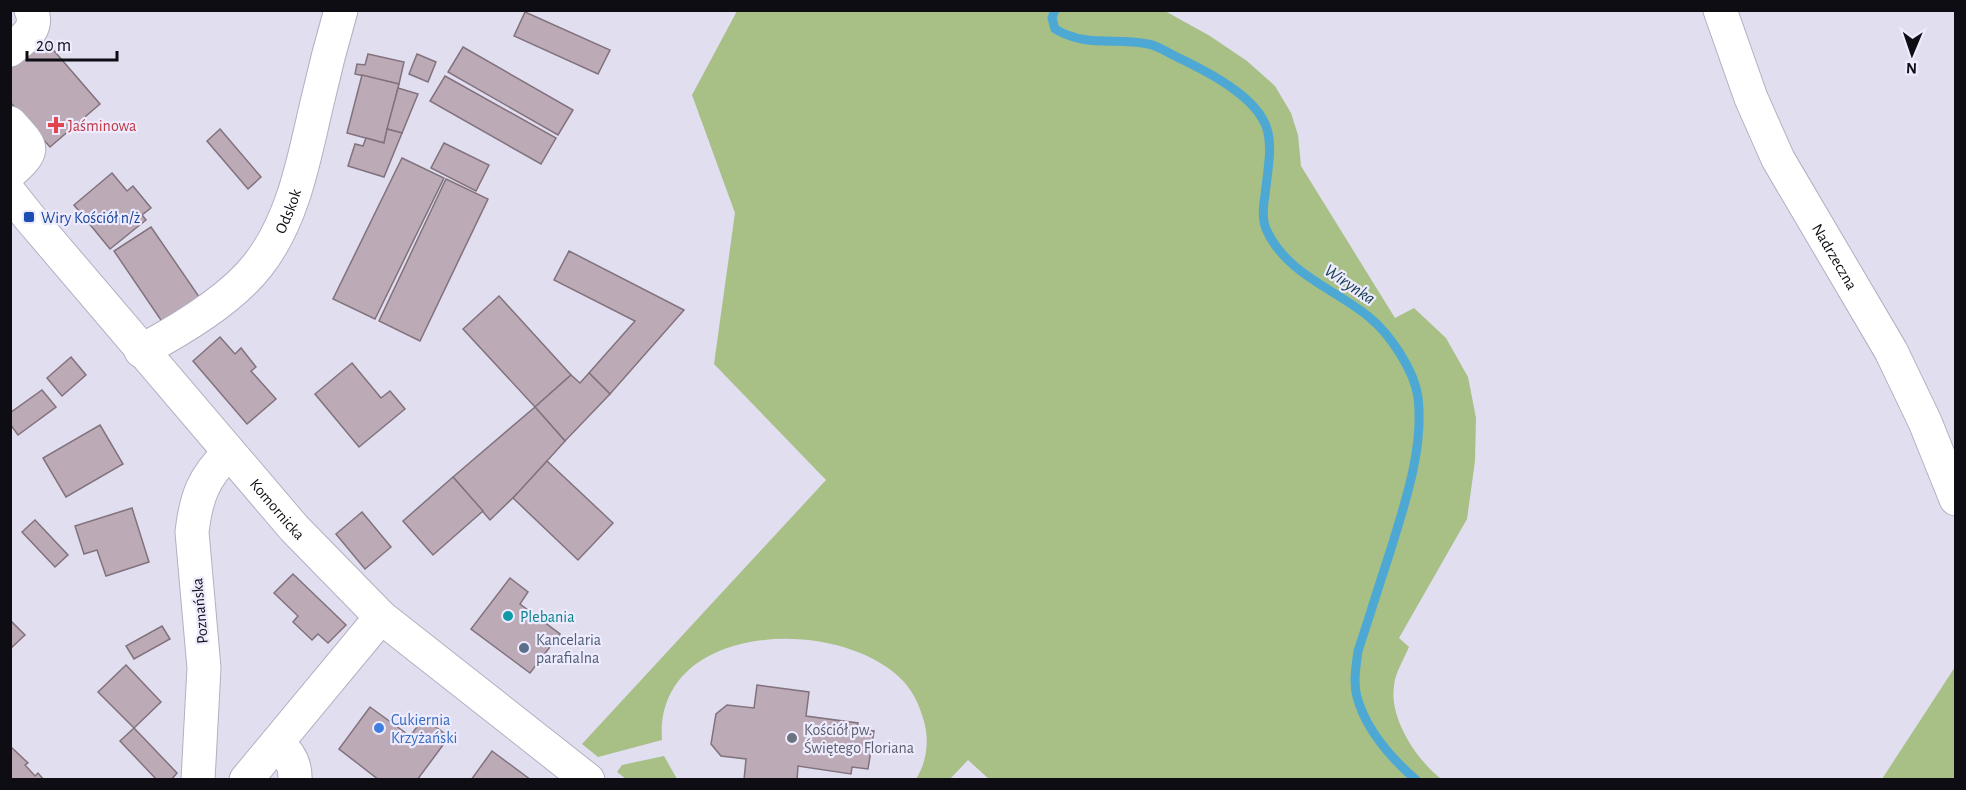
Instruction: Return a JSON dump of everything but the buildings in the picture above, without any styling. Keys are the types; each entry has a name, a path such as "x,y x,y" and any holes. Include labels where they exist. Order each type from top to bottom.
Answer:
{"street":[{"path":"10,50 31,32 34,23 31,10"},
{"name":"Odskok","path":"141,351 221,299 258,266 269,249 298,181 341,10"},
{"name":"Nadrzeczna","path":"1720,10 1750,98 1778,159 1891,351 1925,422 1956,500"},
{"path":"10,123 29,148 25,160 10,173"},
{"name":"Komornicka","path":"10,193 141,351 294,528 381,617 588,780"},
{"name":"Poznańska","path":"198,780 204,668 192,532 196,502 202,488 209,474 229,453"},
{"path":"246,780 381,617"},
{"path":"277,743 288,752 295,780"}],"green space":[{"path":"737,11 1165,11 1210,36 1247,61 1275,86 1291,113 1298,135 1301,166 1395,318 1414,308 1446,338 1468,377 1476,418 1475,461 1467,519 1399,638 1409,647 1394,686 1396,712 1400,725 1414,750 1441,779 990,780 968,760 950,779 916,779 925,758 927,742 920,708 908,686 875,660 839,646 798,639 757,641 719,651 688,671 668,700 662,740 598,757 582,744 826,480 714,364 735,213 692,95"},
{"path":"1955,667 1955,779 1882,779"},
{"path":"664,756 677,779 626,779 617,772 622,765"}],"waterway":[{"name":"Wirynka","path":"1055,10 1052,18 1055,29 1067,35 1090,40 1136,42 1154,46 1210,74 1232,88 1258,111 1265,123 1270,147 1264,204 1267,231 1276,246 1299,270 1356,307 1377,324 1400,353 1412,376 1418,397 1416,456 1402,514 1358,651 1355,680 1356,692 1366,721 1380,743 1416,780"}],"place":[{"name":"Jaśminowa","path":"56,125"},
{"name":"Wiry Kościół n/ż","path":"29,217"},
{"name":"Plebania","path":"508,616"},
{"name":"Kancelaria parafialna","path":"524,648"},
{"name":"Cukiernia Krzyżański","path":"379,728"},
{"name":"Kościół pw. Świętego Floriana","path":"792,738"}]}
